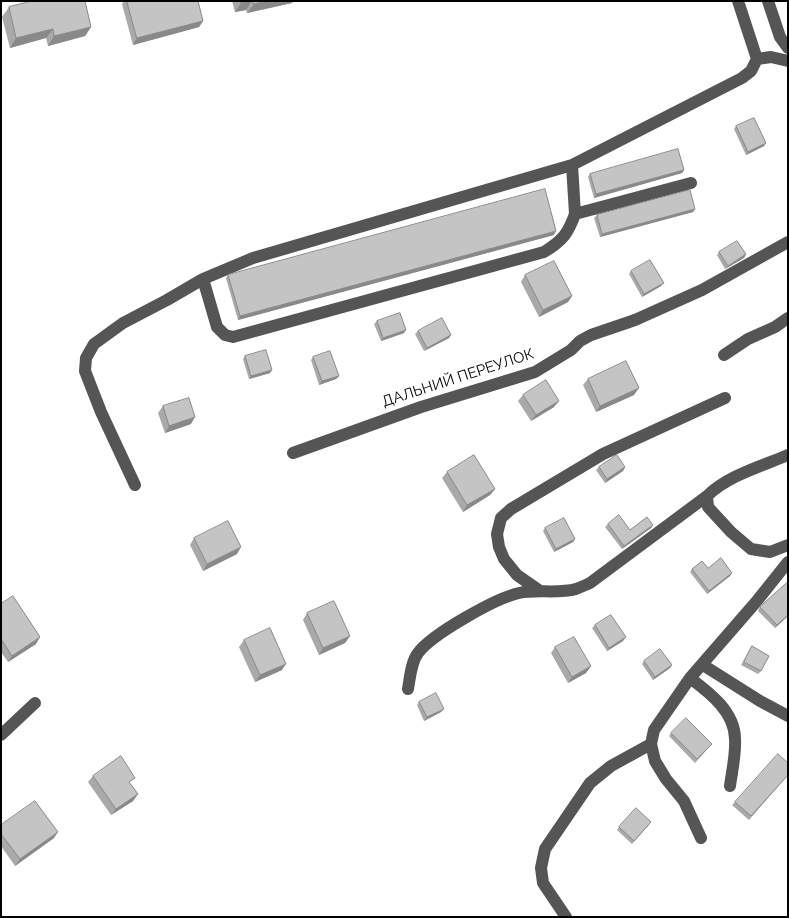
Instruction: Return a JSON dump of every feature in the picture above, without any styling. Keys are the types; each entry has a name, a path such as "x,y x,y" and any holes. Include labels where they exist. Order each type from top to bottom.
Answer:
{"street":[{"path":"135,485 84,371 86,358 94,344 123,323 203,279 253,258 572,165 742,78 751,71 757,60 738,1"},
{"path":"768,1 780,38 788,48"},
{"path":"757,60 772,57 788,61"},
{"path":"203,279 218,327 225,335 233,337 544,252 557,244 565,236 575,214 572,165"},
{"path":"575,214 691,183"},
{"name":"ДАЛЬНИЙ ПЕРЕУЛОК","path":"293,454 422,407 535,372 571,350 590,335 635,320 702,290 788,242"},
{"path":"724,355 788,318"},
{"path":"540,591 517,575 504,559 499,547 500,518 511,509 603,454 725,398"},
{"path":"408,690 411,671 417,654 428,643 455,623 502,599 519,593 576,589 590,583 707,496 716,487 788,455"},
{"path":"707,496 708,507 731,532 751,549 770,552 788,545"},
{"path":"701,838 684,801 654,761 651,744 654,730 690,678 704,665 788,562"},
{"path":"704,665 760,701 788,716"},
{"path":"690,678 712,694 732,720 736,738 730,786"},
{"path":"1,735 35,703"},
{"path":"566,917 543,884 540,868 545,849 590,783 611,766 651,744"}],"building":[{"path":"32,1 85,1 91,27 54,36 53,29 16,38 9,7"},
{"path":"127,1 198,1 203,21 137,38"},
{"path":"253,1 267,1 254,4"},
{"path":"754,118 766,143 748,152 736,126"},
{"path":"678,149 684,170 596,194 590,174"},
{"path":"545,189 556,231 240,316 228,275"},
{"path":"690,190 695,209 602,234 597,215"},
{"path":"737,241 746,254 728,266 719,252"},
{"path":"650,260 664,283 644,294 631,271"},
{"path":"554,261 572,296 543,310 525,275"},
{"path":"400,313 406,330 383,338 377,321"},
{"path":"442,318 451,335 427,348 418,331"},
{"path":"266,350 272,370 251,376 245,356"},
{"path":"330,351 339,376 322,381 313,357"},
{"path":"626,361 639,388 600,406 588,379"},
{"path":"546,380 559,401 536,415 523,395"},
{"path":"189,398 195,417 169,426 163,406"},
{"path":"474,455 495,489 467,505 447,472"},
{"path":"617,455 625,467 607,479 599,467"},
{"path":"619,515 630,530 647,517 653,525 624,546 608,524"},
{"path":"564,518 575,539 556,549 545,528"},
{"path":"228,521 241,547 207,564 194,538"},
{"path":"721,558 732,573 709,591 692,569 702,561 708,568"},
{"path":"788,582 788,615 777,625 760,607"},
{"path":"13,596 40,637 12,656 1,639 1,604"},
{"path":"334,601 350,636 323,648 307,613"},
{"path":"611,615 626,637 609,648 595,625"},
{"path":"270,628 286,664 260,675 244,640"},
{"path":"574,637 591,666 572,677 555,647"},
{"path":"752,646 769,656 761,671 744,662"},
{"path":"660,649 672,665 655,677 644,661"},
{"path":"436,693 444,709 427,717 419,702"},
{"path":"686,718 712,744 697,759 671,733"},
{"path":"778,754 788,763 788,775 751,816 735,802"},
{"path":"121,756 135,778 129,782 138,794 116,809 93,776"},
{"path":"35,801 58,832 20,859 1,834 1,825"},
{"path":"636,808 651,822 634,841 619,827"}]}
